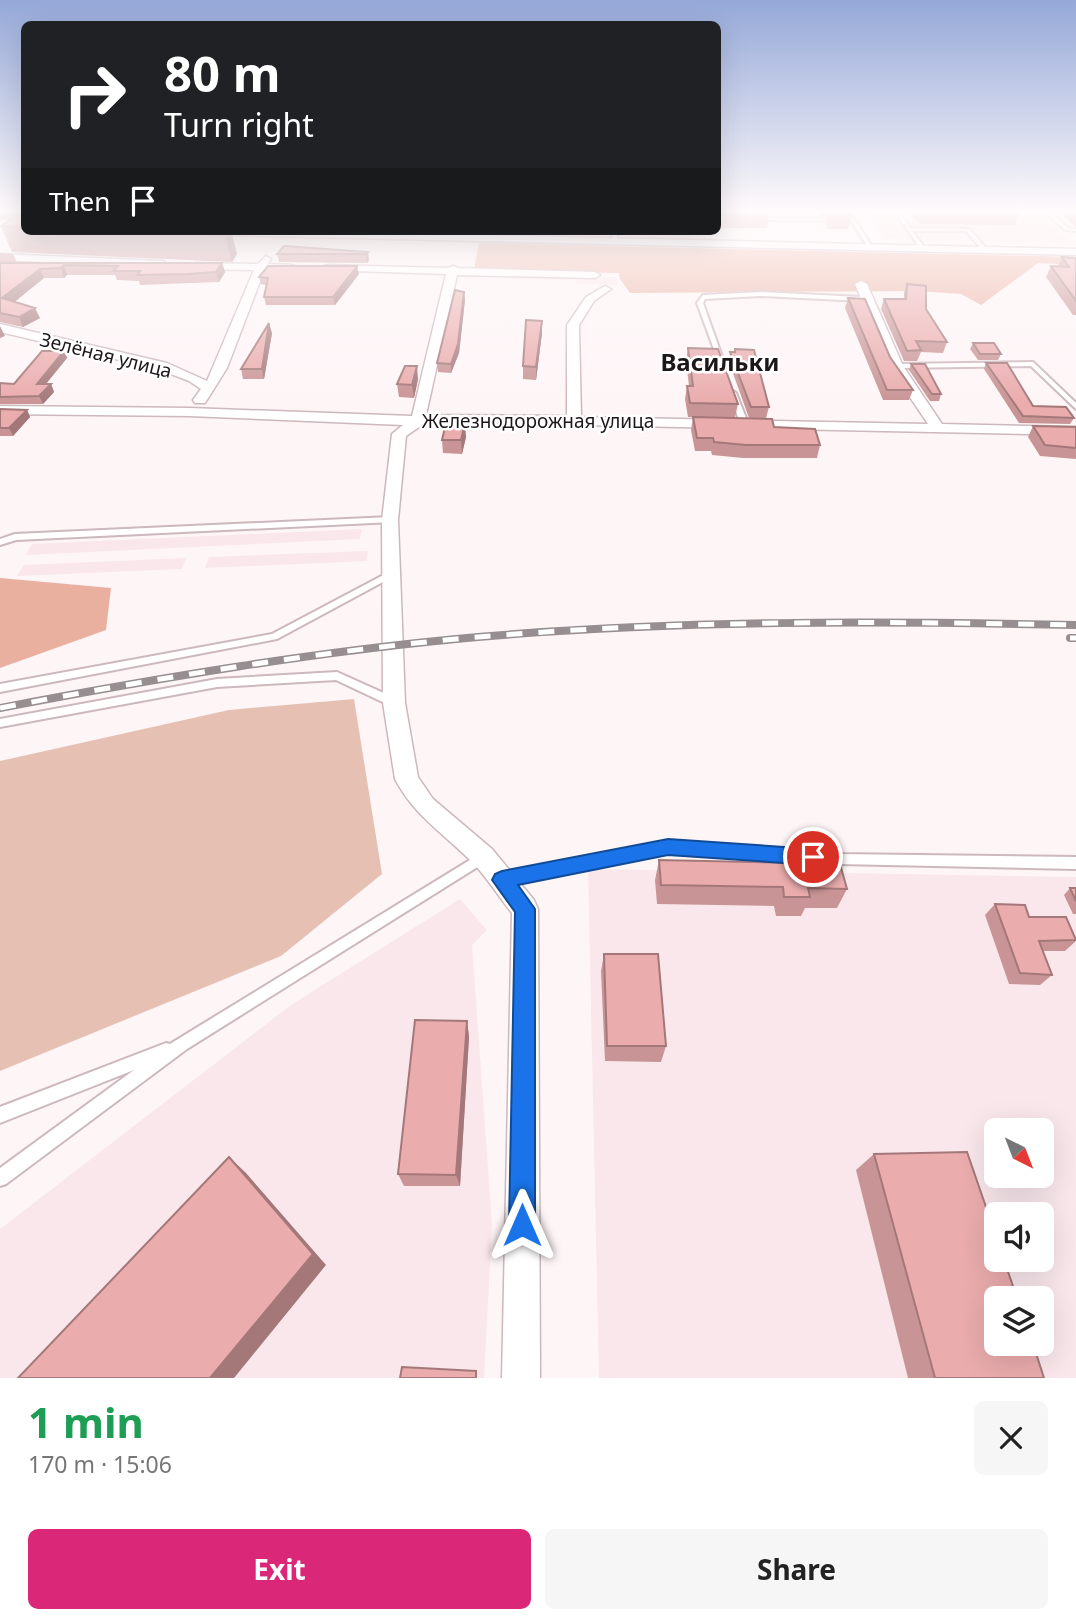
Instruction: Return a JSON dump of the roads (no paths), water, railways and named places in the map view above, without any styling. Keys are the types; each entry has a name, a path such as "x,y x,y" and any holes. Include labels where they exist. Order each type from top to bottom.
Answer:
{"street":[{"path":"189,412 209,389 256,276"},
{"path":"451,276 418,421 399,434 390,520 394,703 407,779 425,806 492,869 525,909 521,1378"},
{"path":"861,284 896,366 939,428"},
{"path":"575,420 573,325 590,299 605,289"},
{"name":"Зелёная улица","path":"0,328 162,366 194,378 209,389"},
{"name":"Железнодорожная улица","path":"0,410 189,412 418,421 439,418 575,420 1076,432"}],"lane":[{"path":"726,375 700,303 703,297 760,294 867,299"},
{"path":"896,366 1033,364 1076,407"},
{"path":"731,387 744,423"},
{"path":"0,542 15,537 390,520"},
{"path":"0,688 274,637 391,574"},
{"path":"0,723 217,683 337,676 394,703"},
{"path":"0,1178 182,1044 492,869 668,847 838,859 1076,863"},
{"path":"0,1115 182,1044"}],"railway":[{"path":"0,708 238,666 418,643 553,631 777,623 1076,625"},
{"path":"1070,638 1076,638"}],"district":[{"name":"Васильки","path":"720,363"}]}
